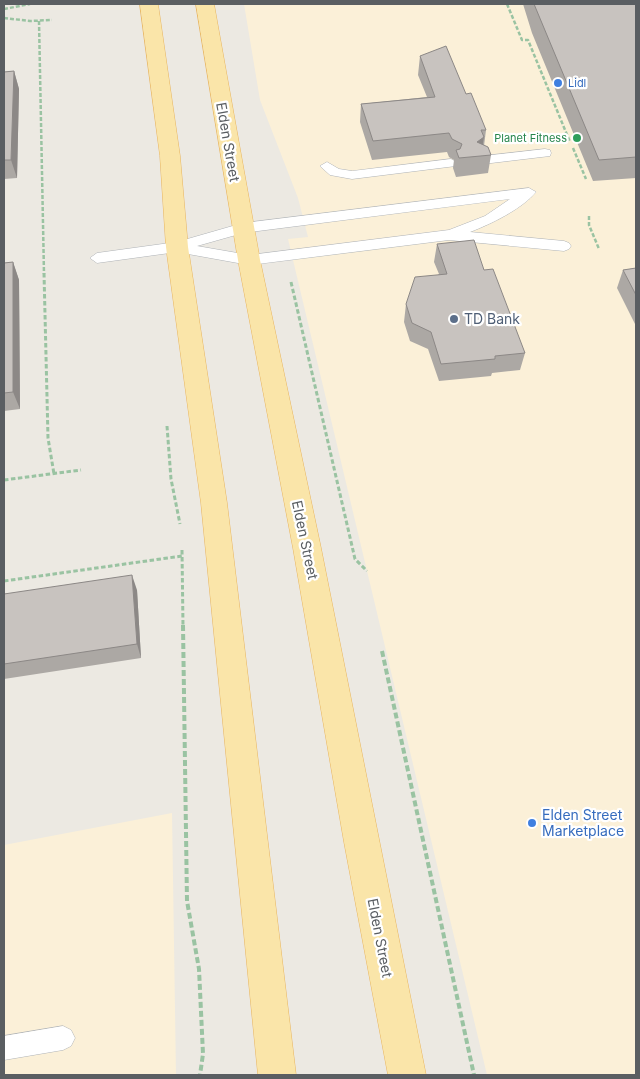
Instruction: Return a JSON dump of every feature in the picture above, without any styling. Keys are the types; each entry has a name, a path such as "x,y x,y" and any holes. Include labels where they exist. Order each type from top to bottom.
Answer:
{"main road":[{"path":"149,4 170,156 177,247 214,503 277,1075"},
{"name":"Elden Street","path":"204,4 249,260 307,548 361,842 407,1075"}],"lane":[{"path":"482,160 545,153"},
{"path":"327,166 336,172 352,175 451,163"},
{"path":"96,258 177,247 243,228 529,192 490,219 449,235"},
{"path":"177,247 249,260 449,235 508,238 564,246"},
{"path":"4,1048 63,1038"}],"path":[{"path":"4,9 30,4"},
{"path":"507,4 522,40 528,40 586,179"},
{"path":"4,18 39,21 52,20"},
{"path":"39,21 48,438 54,474"},
{"path":"589,216 589,225 599,249"},
{"path":"291,280 355,559 367,571"},
{"path":"4,480 81,470"},
{"path":"182,548 187,901 199,969 203,1054 200,1075"},
{"path":"4,581 182,556"},
{"path":"382,651 474,1075"}],"shaded area":[{"name":"Elden Street Marketplace","path":"244,4 636,4 636,1075 487,1075 288,239 308,237 298,198 260,100"},
{"path":"172,813 176,1075 4,1075 4,845"}],"building":[{"path":"534,4 636,4 636,157 599,160"},
{"path":"446,46 466,94 471,93 486,130 481,130 484,137 477,142 488,147 491,155 459,158 456,150 460,149 462,144 452,139 449,133 373,141 361,104 435,97 420,56"},
{"path":"14,71 11,160 4,160 4,72"},
{"name":"TD Bank","path":"474,240 484,270 493,269 525,353 495,356 495,359 441,364 431,332 412,323 406,304 415,277 447,274 437,244"},
{"path":"13,262 13,392 4,393 4,263"},
{"path":"636,268 636,295 623,270"},
{"path":"132,575 137,644 4,664 4,594"}],"place":[{"name":"Lidl","path":"558,83"},
{"name":"Planet Fitness","path":"577,138"},
{"name":"TD Bank","path":"454,319"},
{"name":"Elden Street Marketplace","path":"532,823"}]}
